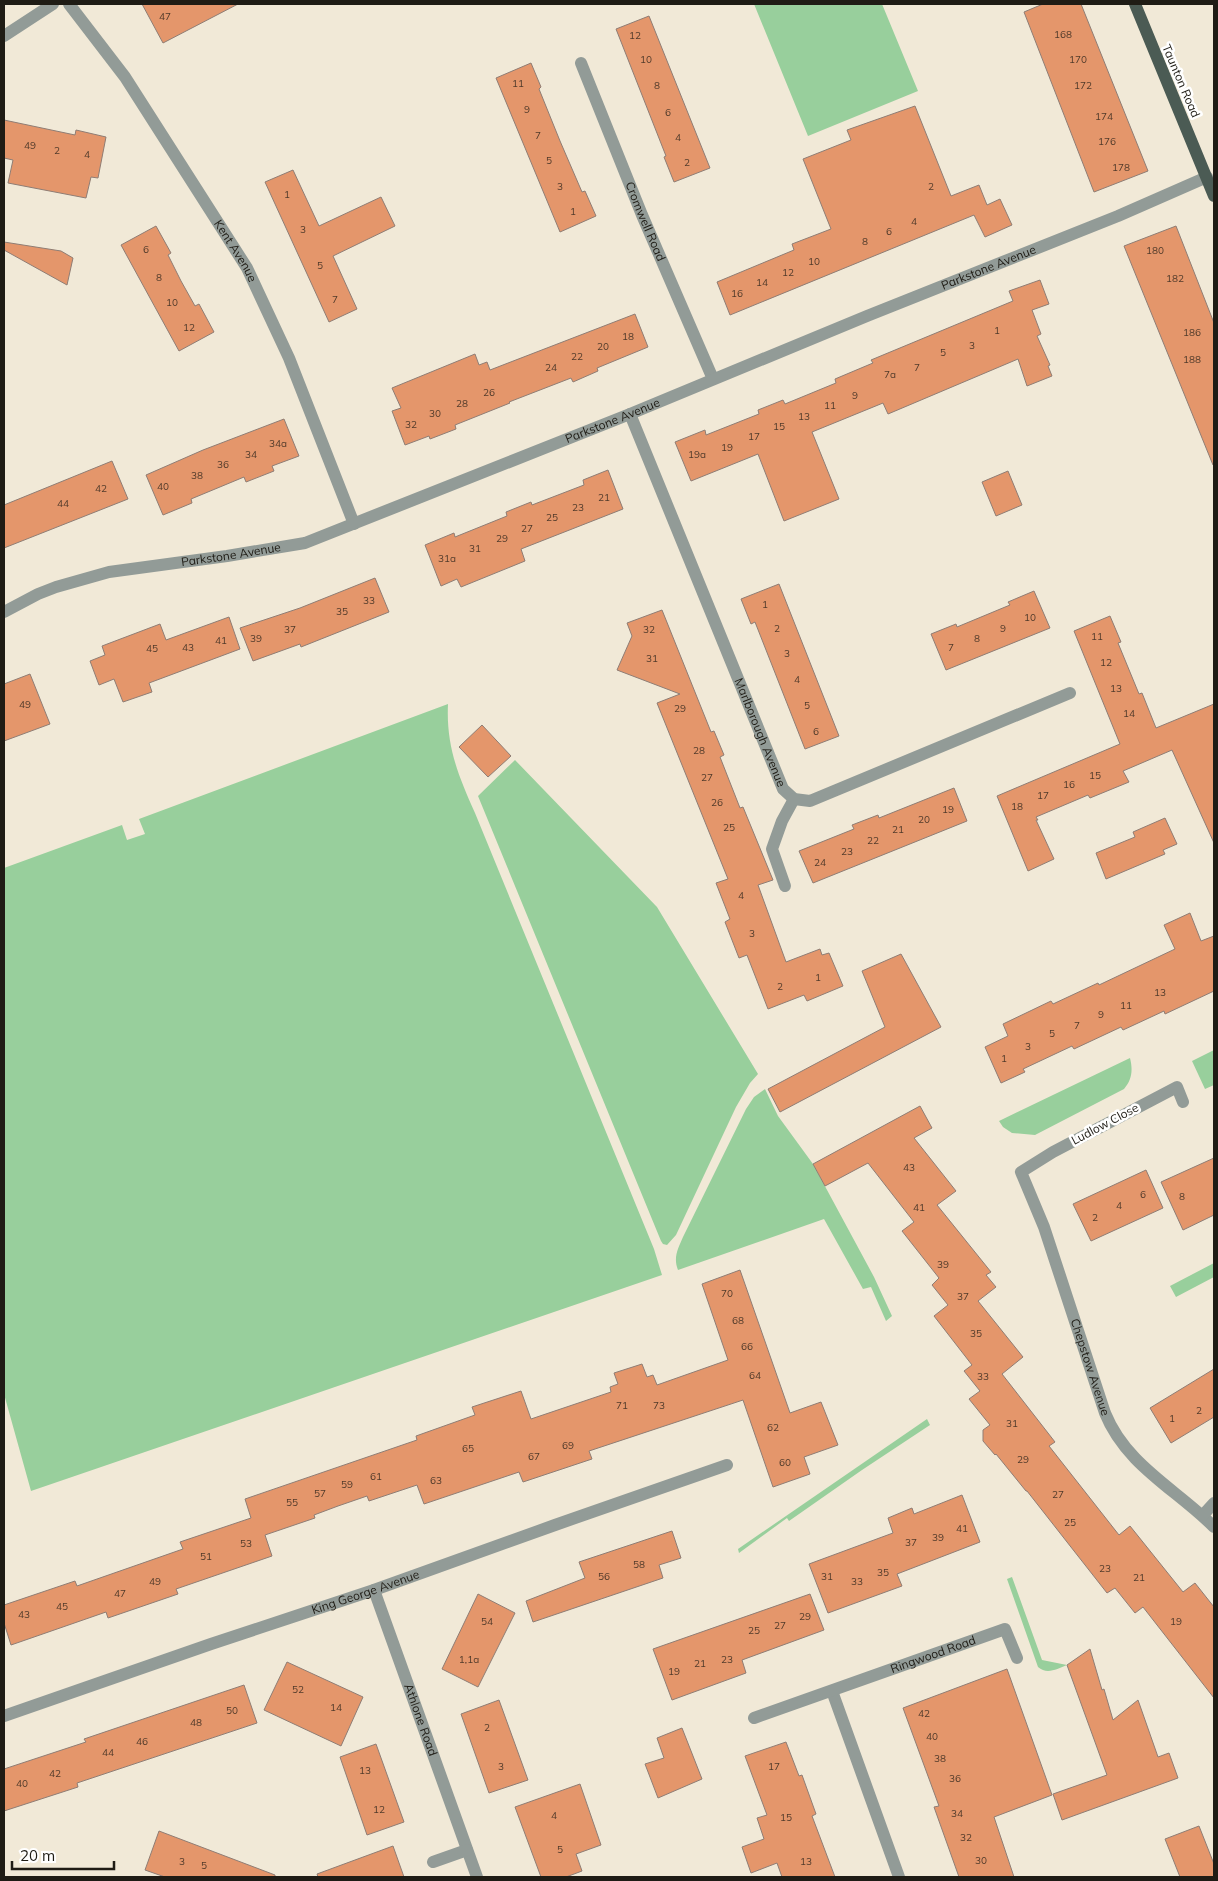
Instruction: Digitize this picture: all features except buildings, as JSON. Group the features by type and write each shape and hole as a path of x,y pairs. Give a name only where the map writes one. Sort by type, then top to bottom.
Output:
{"main road":[{"name":"Taunton Road","path":"1134,4 1214,196"}],"street":[{"path":"4,36 53,4"},
{"name":"Kent Avenue","path":"69,4 125,76 247,268 289,358 354,524"},
{"name":"Cromwell Road","path":"581,63 642,214 713,379"},
{"name":"Parkstone Avenue","path":"4,612 56,587 108,572 227,556 304,543 630,414 1118,216 1206,177"},
{"name":"Marlborough Avenue","path":"630,414 783,789 794,799 810,801 1070,693"},
{"path":"784,886 772,849 782,821 794,799"},
{"name":"Ludlow Close","path":"1021,1172 1053,1152 1177,1086 1184,1102"},
{"name":"Chepstow Avenue","path":"1021,1172 1044,1227 1104,1414 1112,1431 1141,1466 1203,1515 1214,1527"},
{"name":"King George Avenue","path":"4,1716 374,1590 555,1524 727,1465"},
{"path":"1203,1515 1214,1503"},
{"name":"Athlone Road","path":"374,1590 477,1877"},
{"name":"Ringwood Road","path":"754,1718 1005,1629 1017,1658"},
{"path":"832,1691 900,1877"},
{"path":"433,1862 467,1850"}],"green space":[{"path":"754,4 882,4 918,91 808,136"},
{"path":"448,704 451,747 458,773 654,1249 662,1275 31,1491 4,1394 4,868 122,825 127,840 145,834 139,819"},
{"path":"515,760 657,907 758,1074 750,1083 736,1107 676,1235 667,1245 661,1241 478,796"},
{"path":"1214,1050 1214,1085 1205,1089 1192,1061"},
{"path":"1130,1058 1131,1075 1124,1089 1035,1135 1012,1133 1003,1127 999,1121"},
{"path":"765,1089 778,1116 813,1164 874,1277 892,1316 886,1321 871,1287 863,1289 824,1219 678,1270 676,1257 683,1237 746,1109 754,1097"},
{"path":"1214,1263 1214,1277 1176,1297 1170,1286"},
{"path":"927,1419 930,1425 789,1521 787,1518 739,1553 738,1549"},
{"path":"1012,1577 1042,1660 1067,1665 1048,1671 1038,1667 1007,1579"}]}
